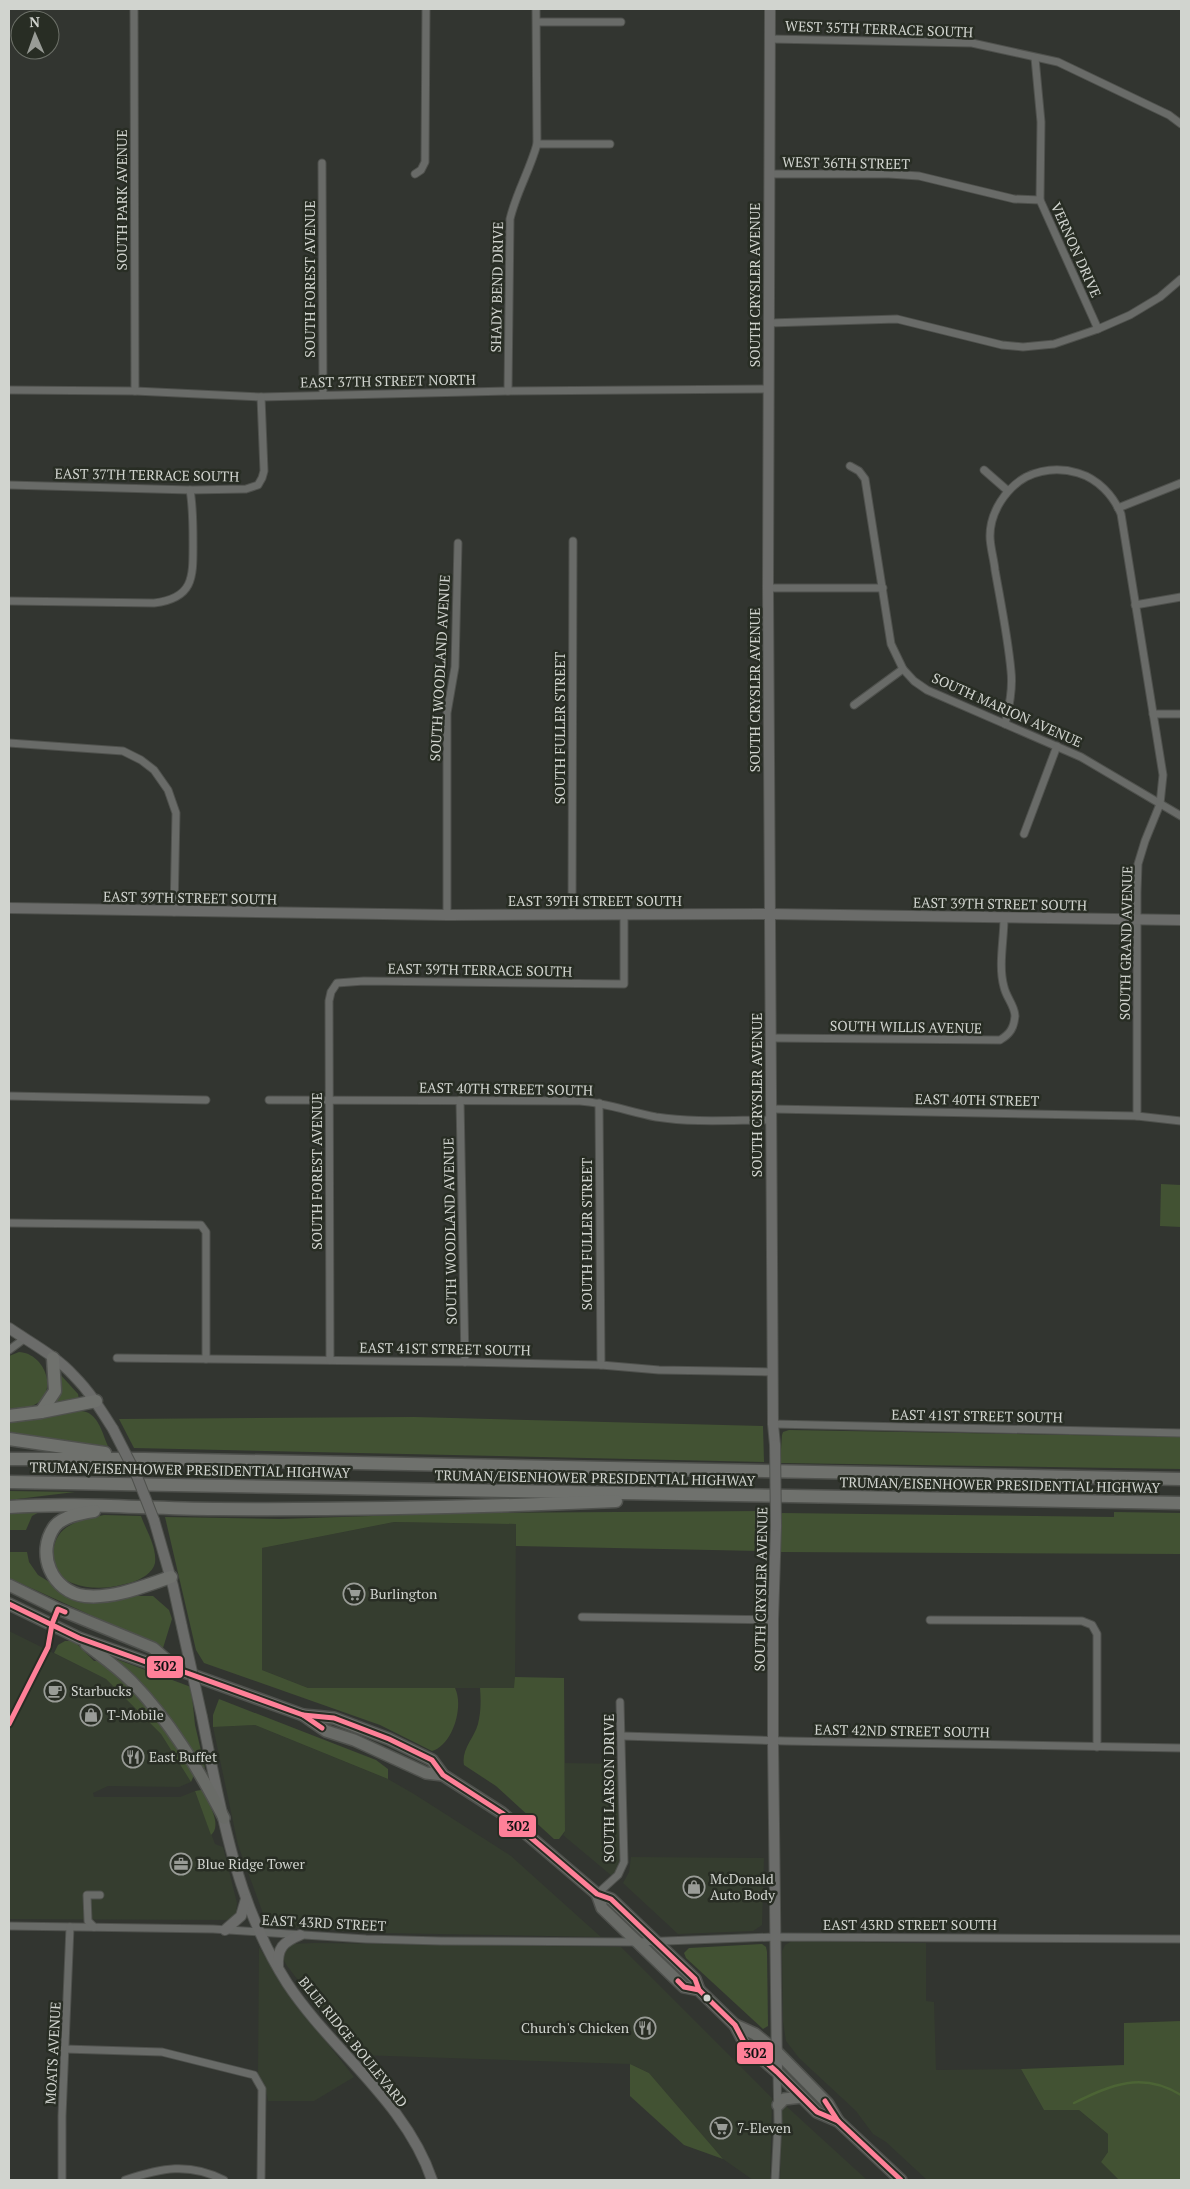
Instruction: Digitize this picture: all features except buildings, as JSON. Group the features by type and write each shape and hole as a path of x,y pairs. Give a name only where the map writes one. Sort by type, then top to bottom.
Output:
{"highway":[{"path":"41,1412 55,1390 53,1358"},
{"path":"9,1416 96,1401"},
{"path":"9,1439 144,1459"},
{"name":"TRUMAN/EISENHOWER PRESIDENTIAL HIGHWAY","path":"9,1459 144,1459 1181,1478"},
{"name":"TRUMAN/EISENHOWER PRESIDENTIAL HIGHWAY","path":"9,1482 1181,1503"},
{"path":"171,1577 117,1594 86,1596 72,1593 61,1586 54,1577 46,1553 49,1538 56,1525 81,1513 127,1508 308,1510 734,1496"},
{"path":"9,1507 43,1504 115,1505 127,1508"}],"main road":[{"name":"SOUTH CRYSLER AVENUE","path":"770,9 768,588 772,1424 775,1445 776,1526 773,1620 773,1741 777,2072"},
{"name":"EAST 39TH STREET SOUTH","path":"9,908 174,912 770,914 1181,920"},
{"name":"BLUE RIDGE BOULEVARD","path":"9,1328 53,1358 73,1375 96,1401 136,1474 154,1520 171,1577 224,1818 246,1898 259,1932 278,1968 315,2022 395,2114 414,2141 432,2180"},
{"path":"9,1585 58,1609 153,1648 176,1669"},
{"path":"9,1604 79,1638 146,1662 176,1669 302,1715 334,1718 389,1739 432,1760 444,1775 502,1813 598,1894 611,1899 696,1979 699,1990 735,2025 745,2044 777,2072 817,2112 838,2121"},
{"path":"79,1638 130,1680 152,1704 178,1738 204,1780 224,1818"},
{"path":"598,1894 602,1908 684,1987 699,1990"},
{"path":"225,1930 241,1916 246,1898"},
{"path":"278,1968 278,1956 281,1946 300,1935"},
{"path":"735,2025 755,2034 776,2052 828,2104 838,2121 901,2180"},
{"path":"778,2105 784,2100 802,2097"}],"street":[{"name":"SOUTH PARK AVENUE","path":"134,9 135,391"},
{"path":"415,174 421,170 425,162 426,9"},
{"name":"SHADY BEND DRIVE","path":"508,391 510,219 515,197 531,165 537,144 536,9"},
{"path":"536,22 621,22"},
{"name":"WEST 35TH TERRACE SOUTH","path":"770,39 972,43 1058,62 1169,116 1181,124"},
{"name":"VERNON DRIVE","path":"1035,58 1041,122 1040,200 1098,330"},
{"path":"537,144 610,144"},
{"name":"SOUTH FOREST AVENUE","path":"322,163 323,395"},
{"name":"WEST 36TH STREET","path":"769,174 889,174 919,176 1014,199 1040,200"},
{"path":"769,323 877,318 898,319 1002,345 1023,348 1054,344 1098,330 1130,315 1160,297 1181,279"},
{"name":"EAST 37TH STREET NORTH","path":"9,390 135,391 261,399 323,395 508,391 768,389"},
{"name":"EAST 37TH TERRACE SOUTH","path":"9,485 190,490 246,489 258,484 264,471 261,399"},
{"name":"SOUTH MARION AVENUE","path":"850,466 859,471 865,479 891,644 903,669 914,681 927,690 1081,756 1181,816"},
{"path":"984,470 1008,491"},
{"path":"1005,724 1011,697 1011,673 990,536 995,511 1008,491 1034,473 1069,470 1083,474 1098,483 1110,495 1118,508 1181,483"},
{"path":"9,601 139,603 168,602 178,597 192,580 193,508 190,490"},
{"name":"SOUTH GRAND AVENUE","path":"1118,508 1163,775 1160,804 1144,841 1138,864 1137,1116"},
{"name":"SOUTH FULLER STREET","path":"572,914 573,541"},
{"name":"SOUTH WOODLAND AVENUE","path":"447,914 447,713 455,667 458,543"},
{"path":"768,588 883,588"},
{"path":"1135,605 1181,597"},
{"path":"854,705 903,669"},
{"path":"1153,714 1181,714"},
{"path":"9,744 122,752 141,760 154,770 168,790 176,813 174,912"},
{"path":"1024,834 1057,746"},
{"name":"EAST 39TH TERRACE SOUTH","path":"337,983 364,981 624,984 624,914"},
{"name":"SOUTH WILLIS AVENUE","path":"771,1038 1000,1040 1008,1035 1013,1028 1015,1014 1003,982 1004,918"},
{"name":"SOUTH FOREST AVENUE","path":"330,1360 329,1001 331,992 337,983"},
{"path":"9,1096 206,1100"},
{"name":"EAST 40TH STREET SOUTH","path":"269,1100 460,1100 599,1103 654,1116 681,1120 771,1120"},
{"name":"SOUTH WOODLAND AVENUE","path":"460,1100 465,1362"},
{"name":"SOUTH FULLER STREET","path":"599,1103 601,1364"},
{"name":"EAST 40TH STREET","path":"771,1109 1137,1116 1181,1120"},
{"path":"9,1223 201,1225 206,1232 206,1359"},
{"path":"9,1350 24,1339"},
{"name":"EAST 41ST STREET SOUTH","path":"117,1358 601,1364 659,1370 772,1372"},
{"name":"EAST 41ST STREET SOUTH","path":"772,1424 1181,1433"},
{"path":"52,1624 58,1609"},
{"path":"582,1617 773,1620"},
{"path":"930,1620 1082,1620 1092,1625 1097,1634 1097,1747"},
{"name":"SOUTH LARSON DRIVE","path":"598,1894 618,1875 624,1862 620,1702"},
{"name":"EAST 42ND STREET SOUTH","path":"622,1736 773,1741 1181,1748"},
{"path":"94,1928 88,1921 88,1895 100,1895"},
{"name":"EAST 43RD STREET","path":"9,1926 225,1930 440,1941 639,1942"},
{"name":"MOATS AVENUE","path":"62,2180 64,2049 70,1927"},
{"name":"EAST 43RD STREET SOUTH","path":"639,1942 774,1937 1181,1939"},
{"path":"64,2049 162,2052 254,2076 262,2089 261,2180"},
{"name":"SOUTH CRYSLER AVENUE","path":"775,2180 778,2105 777,2072"},
{"path":"125,2180 152,2171 182,2168 200,2170 224,2180"}],"shaded area":[{"path":"394,1522 516,1524 515,1688 308,1688 262,1670 262,1548"},
{"path":"9,1631 106,1679 161,1734 191,1782 179,1787 108,1786 93,1793 94,1797 180,1797 195,1791 215,1844 223,1847 237,1903 236,1914 231,1920 9,1919"},
{"path":"255,1725 388,1779 414,1794 511,1856 601,1937 380,1933 274,1926 265,1919 238,1845 213,1727"},
{"path":"565,1763 619,1764 621,1853 618,1869 612,1876 563,1835 565,1831"},
{"path":"631,1857 764,1858 762,1925 753,1931 678,1934 623,1883 629,1872"},
{"path":"792,1941 926,1943 926,2001 934,2002 936,2070 1021,2069 1044,2110 1079,2110 1108,2134 1108,2152 1101,2162 1119,2180 927,2180 886,2142 873,2134 856,2111 799,2058 786,2041 783,2022 782,1951 785,1945"},
{"path":"288,1944 621,1947 772,2098 770,2180 753,2180 723,2159 649,2073 630,2064 357,2055 283,1959 284,1948"},
{"path":"259,1947 286,1991 354,2077 314,2101 268,2101 265,2085 258,2074"},
{"path":"785,2105 867,2180 780,2180 782,2110"}],"green space":[{"path":"1161,1184 1181,1185 1181,1227 1160,1226"},
{"path":"19,1352 28,1354 42,1366 46,1375 46,1393 41,1400 32,1406 9,1410 9,1356"},
{"path":"59,1373 78,1394 79,1399 51,1405"},
{"path":"80,1411 86,1412 95,1419 108,1446 9,1435 9,1422"},
{"path":"414,1417 763,1426 764,1462 134,1448 119,1419"},
{"path":"789,1430 1181,1437 1181,1469 780,1463 782,1435 783,1432"},
{"path":"9,1491 75,1492 9,1500"},
{"path":"45,1509 32,1516 26,1530 9,1530 9,1512"},
{"path":"762,1511 760,1551 516,1546 516,1524 394,1522 262,1548 262,1670 308,1688 455,1688 458,1705 455,1724 446,1741 432,1751 380,1725 204,1663 196,1650 165,1517 280,1519 463,1513"},
{"path":"1114,1512 1181,1513 1181,1554 780,1552 781,1513 1114,1517"},
{"path":"104,1515 141,1516 151,1539 155,1557 154,1567 140,1579 118,1586 87,1587 64,1579 55,1565 53,1557 56,1540 67,1527"},
{"path":"9,1552 27,1552 29,1562 38,1575 56,1586 80,1596 153,1596 169,1610 172,1619 163,1648 9,1578"},
{"path":"65,1641 74,1641 94,1661 102,1661 136,1691 166,1727 194,1775 191,1782 161,1734 106,1679 54,1653 58,1645"},
{"path":"108,1656 191,1687 195,1725 205,1768 201,1769"},
{"path":"515,1677 564,1678 565,1831 559,1839 554,1839 496,1786 464,1765 464,1754 479,1720 481,1706 480,1688 514,1688"},
{"path":"219,1699 376,1760 388,1769 388,1779 255,1725 213,1727 213,1715"},
{"path":"201,1790 215,1820 216,1826 211,1835 195,1791"},
{"path":"762,1944 766,1947 767,1952 768,2026 763,2029 686,1958 684,1953 689,1948"},
{"path":"1181,2021 1181,2180 1119,2180 1101,2162 1108,2152 1108,2134 1079,2110 1044,2110 1021,2069 1124,2065 1124,2023"},
{"path":"630,2064 649,2073 723,2159 684,2145 630,2096"}],"waterway":[{"path":"1074,2103 1114,2086 1140,2082 1167,2088 1181,2095"}],"transit line":[{"name":"302","path":"9,1604 79,1638 146,1662 176,1669 303,1715 322,1728"},
{"name":"302","path":"9,1724 48,1647 52,1624 58,1609 65,1612"},
{"name":"302","path":"303,1715 334,1718 389,1739 432,1760 443,1775 502,1813 597,1894 611,1899 695,1979 699,1990"},
{"name":"302","path":"678,1981 684,1987 699,1990 735,2025 745,2044 777,2072 817,2112 838,2121"},
{"name":"302","path":"825,2101 838,2121 901,2180"}],"place":[{"name":"Burlington","path":"354,1594"},
{"name":"Starbucks","path":"55,1691"},
{"name":"T-Mobile","path":"91,1715"},
{"name":"East Buffet","path":"133,1757"},
{"name":"Blue Ridge Tower","path":"181,1864"},
{"name":"McDonald Auto Body","path":"694,1887"},
{"name":"Church's Chicken","path":"645,2028"},
{"name":"7-Eleven","path":"721,2128"}]}
